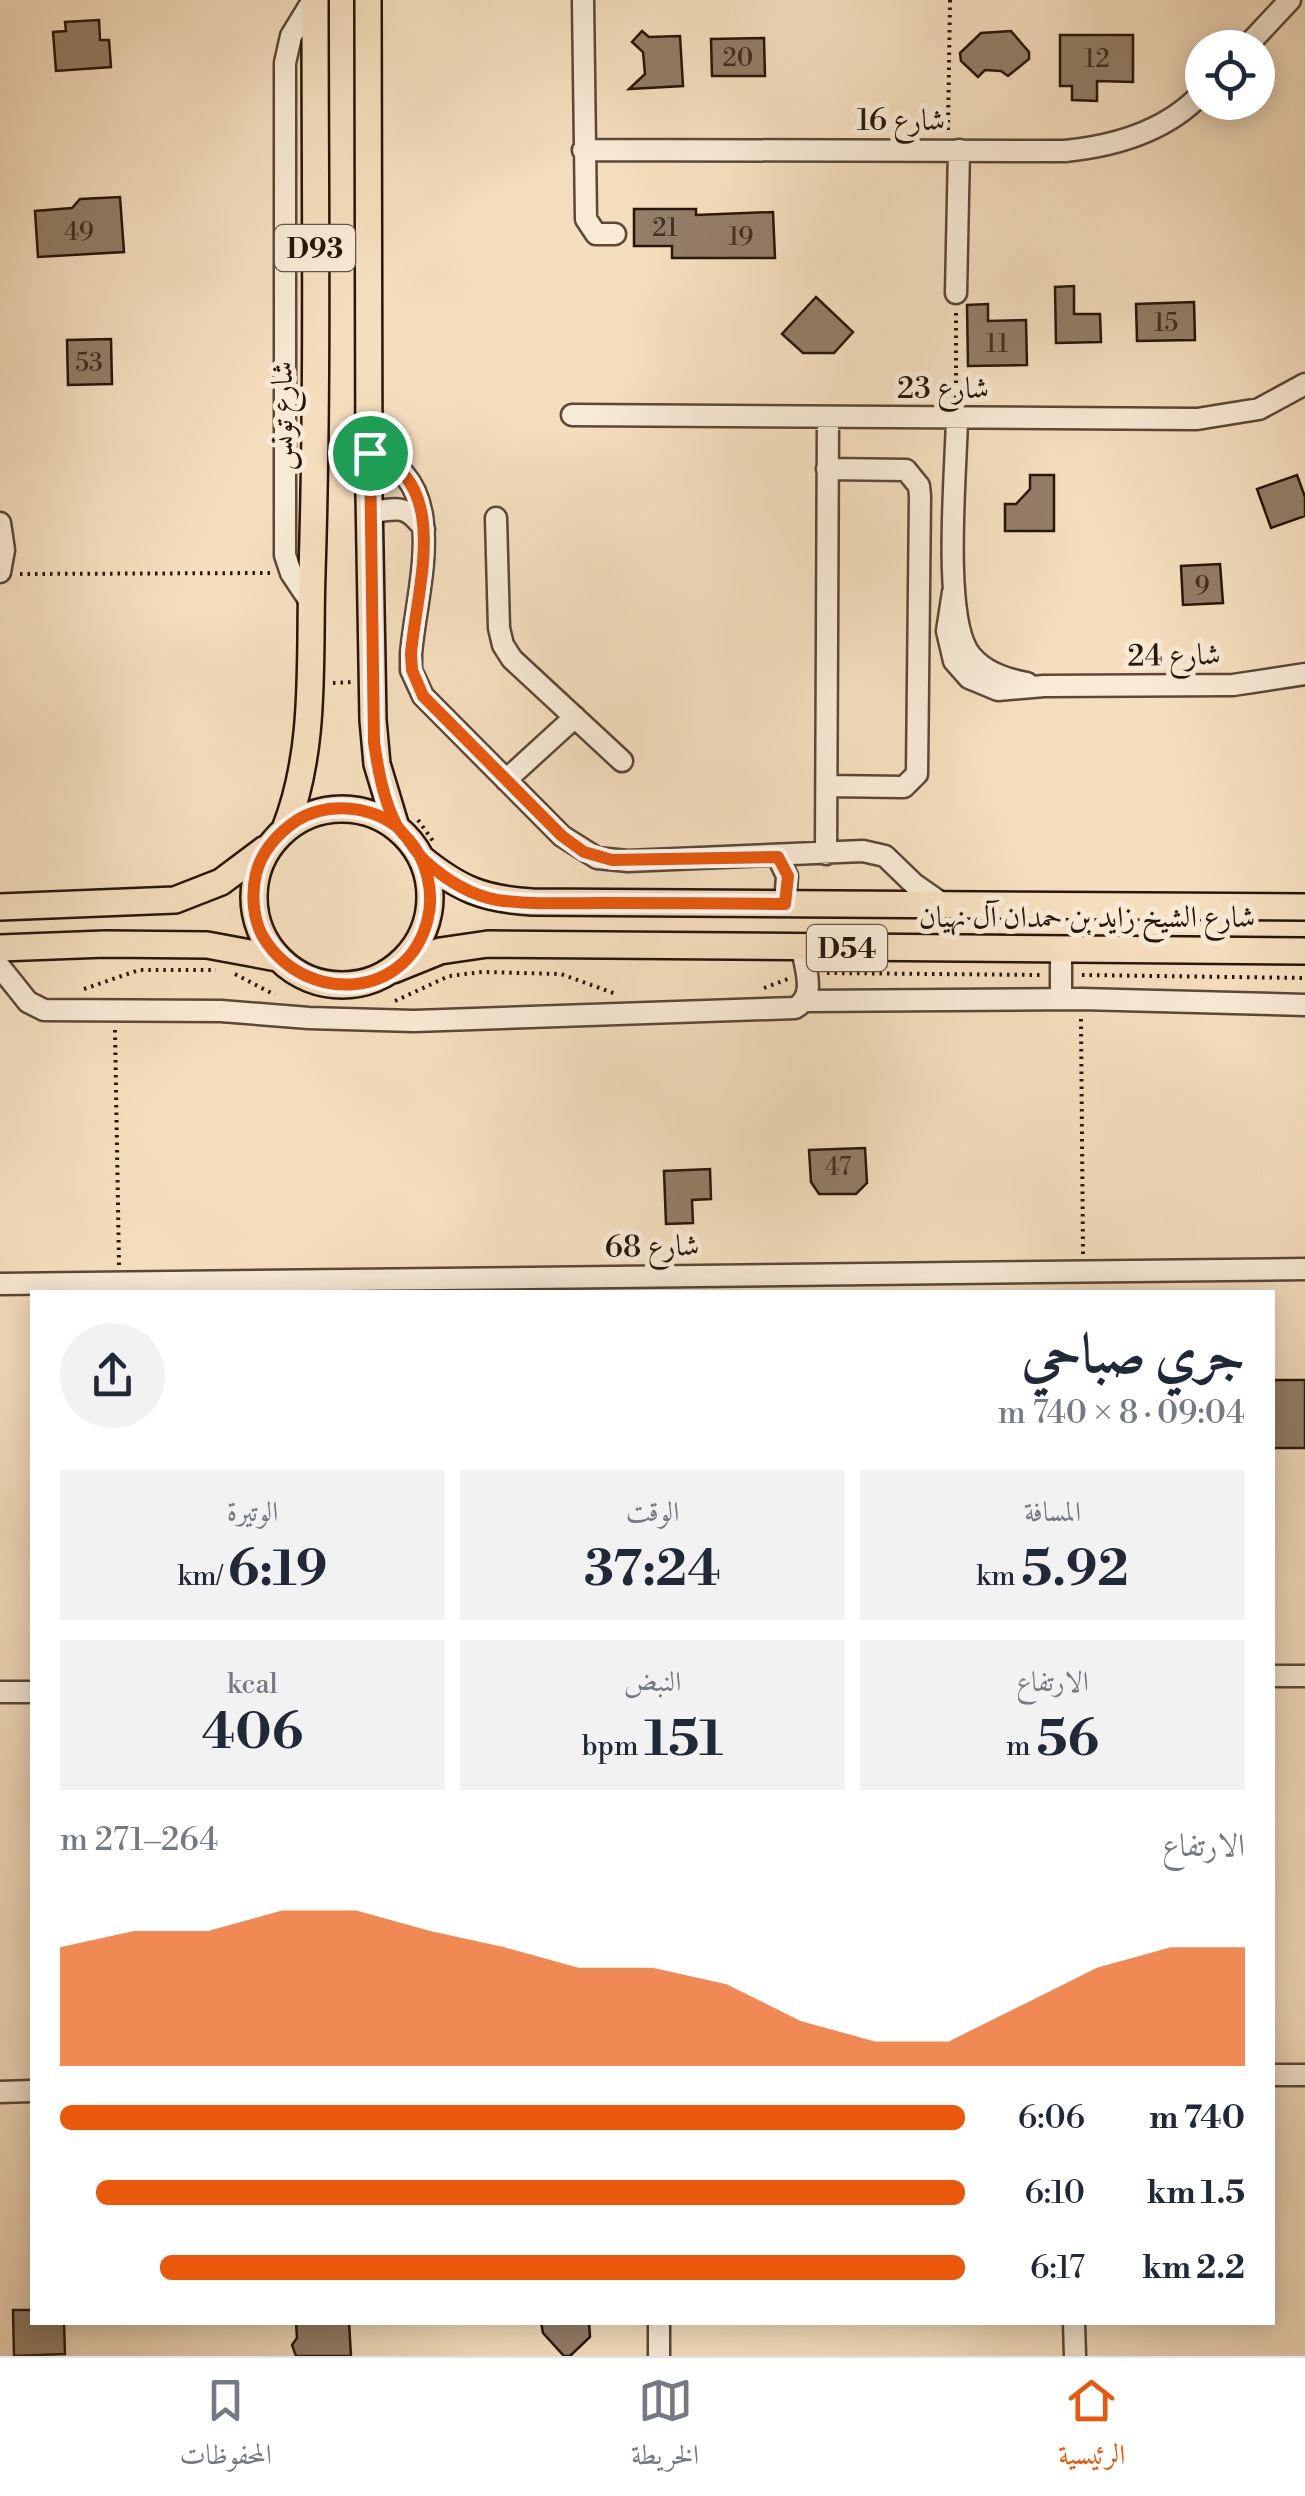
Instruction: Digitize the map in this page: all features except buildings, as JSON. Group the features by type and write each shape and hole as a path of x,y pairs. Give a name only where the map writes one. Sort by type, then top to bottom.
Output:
{"main road":[{"name":"شارع تونس","path":"277,958 260,932 253,903 256,873 277,837 304,765 311,603 314,0"},
{"name":"D93","path":"368,0 372,682 378,764 403,818"},
{"path":"0,907 174,900 221,882 305,816 340,809 403,818 429,851 430,888 428,919 415,947 394,970"},
{"name":"شارع الشيخ زايد بن حمدان آل نهيان","path":"429,851 468,891 500,900 1305,908"},
{"name":"شارع الشيخ زايد بن حمدان آل نهيان","path":"277,958 297,974 346,986 371,981 440,951 488,944 1305,952"},
{"path":"0,948 206,945 277,958"}],"street":[{"path":"311,603 291,573 285,545 286,63 292,36 314,0"},
{"path":"583,0 586,219 596,234 615,234"},
{"path":"1262,30 1290,0"},
{"name":"شارع 16","path":"583,150 1065,150 1106,145 1162,124 1185,109"},
{"path":"953,150 956,293"},
{"name":"شارع 23","path":"572,415 1218,418 1260,408 1305,384"},
{"path":"826,854 828,417"},
{"name":"شارع 24","path":"956,418 953,592 962,636 972,656 1002,676 1044,686 1233,685 1305,674"},
{"path":"370,453 394,465 422,504 425,531 412,670 423,696 562,836 597,858 628,861 862,851 885,856 914,884 944,904"},
{"path":"828,469 906,470 920,486 918,774 904,788 828,786"},
{"path":"370,513 406,510 414,514 425,531"},
{"path":"496,518 504,645 512,659 622,761"},
{"path":"0,523 10,573"},
{"path":"506,780 575,717"},
{"path":"778,857 788,876 785,904"},
{"path":"0,967 36,1007 221,1010 414,1021 789,1009 802,1006 808,994 802,948"},
{"path":"1061,950 1071,999"},
{"path":"806,1001 1071,999 1305,1005"},
{"name":"شارع 68","path":"0,1284 646,1284 1069,1278 1305,1269"},
{"path":"1275,1676 1305,1676"},
{"path":"0,1692 30,1692"},
{"path":"1275,2075 1305,2075"},
{"path":"0,2092 30,2091"},
{"path":"659,2325 660,2356"},
{"path":"1074,2325 1075,2356"}],"path":[{"path":"950,0 953,150"},
{"path":"956,293 956,418"},
{"path":"10,573 291,573"},
{"path":"309,683 372,682"},
{"path":"403,818 429,851"},
{"path":"78,991 139,970 219,970 253,981 309,1018"},
{"path":"1069,1278 1071,999"},
{"path":"114,1010 119,1283"}],"route":[{"path":"370,453 374,742 382,785 396,827 421,858 430,888 428,919 415,947 394,970 371,981 346,986 320,984 297,974 277,958 260,932 253,903 256,873 269,846 285,829 305,816 328,809 376,814 396,827 411,841 421,858 438,872 484,897 532,902 785,904 788,876 778,857 628,861 597,858 584,852 562,836 423,696 412,670 411,654 425,531 422,504 394,465 370,453"}]}
